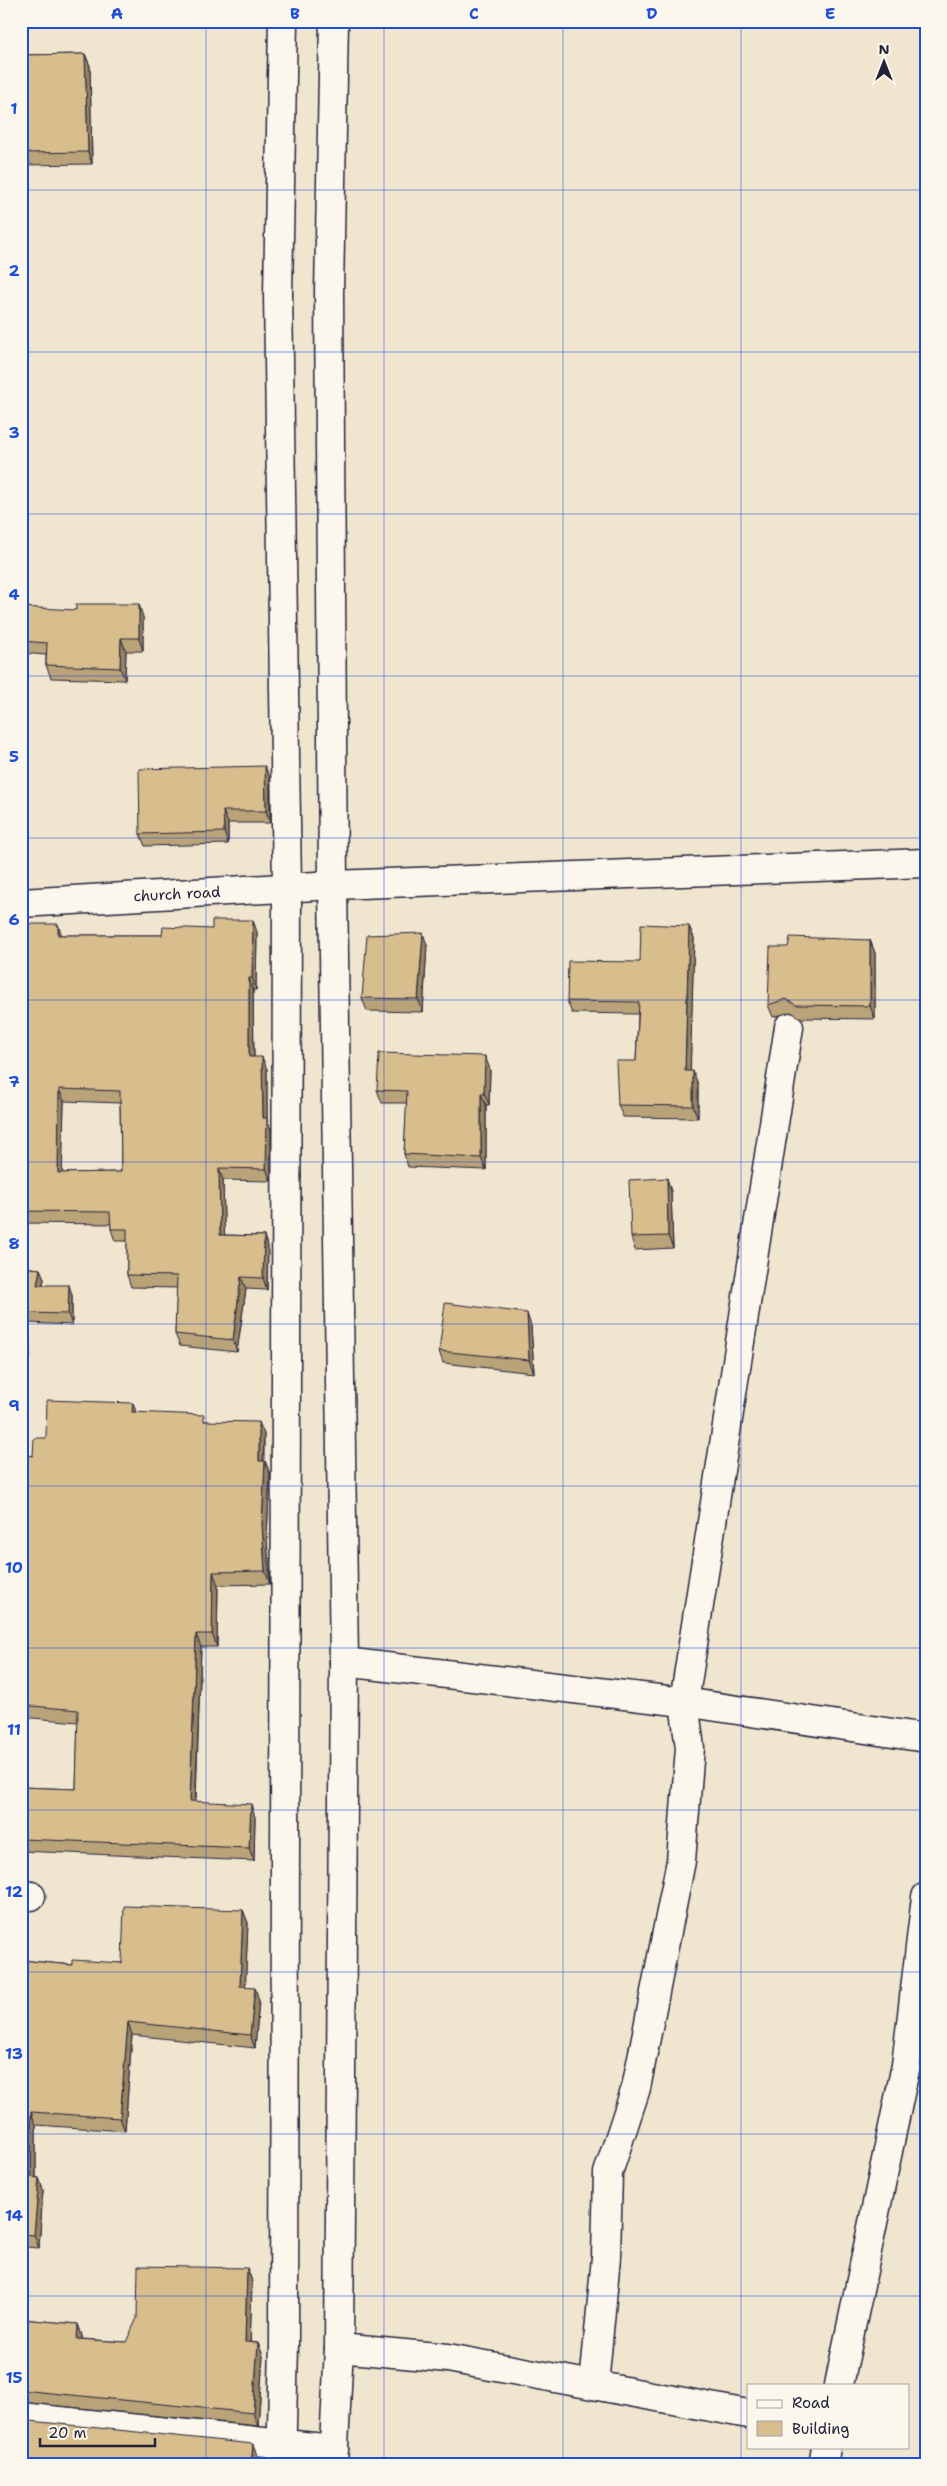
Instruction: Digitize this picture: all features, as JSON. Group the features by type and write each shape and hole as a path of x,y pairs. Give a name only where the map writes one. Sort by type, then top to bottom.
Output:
{"street":[{"path":"281,2454 284,2345 287,887 278,294 284,21"},
{"path":"21,2417 281,2454 334,2457 339,2348 344,1662 333,885 329,293 334,21"},
{"name":"church road","path":"21,903 287,887 926,863"},
{"path":"594,2385 606,2257 608,2172 636,2088 681,1861 690,1748 684,1702 789,1027"},
{"path":"344,1662 684,1702 926,1738"},
{"path":"839,2384 906,2065 926,1897"},
{"path":"339,2348 448,2358 747,2414"},
{"path":"823,2465 826,2448"}],"building":[{"path":"85,54 88,152 21,153 21,55"},
{"path":"76,604 139,604 139,638 121,638 120,668 46,665 47,643 21,641 21,607 76,610"},
{"path":"265,766 266,811 223,811 224,832 140,834 139,769"},
{"path":"212,920 253,920 252,978 249,978 249,1057 262,1057 263,1118 267,1118 266,1169 219,1168 220,1235 264,1236 263,1278 241,1277 233,1340 175,1334 177,1276 127,1275 127,1229 111,1229 110,1212 21,1211 21,949 26,949 27,924 58,924 58,935 162,935 163,927 212,929","holes":["59,1089 120,1091 121,1172 58,1173"]},
{"path":"641,924 689,926 685,1071 693,1071 693,1106 618,1105 616,1061 636,1061 639,1002 567,1001 568,961 640,962"},
{"path":"423,933 418,999 362,998 367,935"},
{"path":"790,937 870,940 870,1006 796,1005 786,999 768,1005 770,947 788,947"},
{"path":"379,1053 485,1056 484,1093 481,1093 481,1158 404,1154 407,1091 377,1090"},
{"path":"667,1178 668,1236 631,1237 629,1180"},
{"path":"21,1267 40,1269 37,1285 69,1285 68,1314 26,1313 26,1349 21,1349"},
{"path":"445,1303 527,1313 529,1360 439,1351"},
{"path":"47,1400 133,1403 132,1412 204,1415 204,1421 259,1422 259,1461 265,1461 262,1524 265,1571 213,1572 212,1634 196,1634 190,1801 251,1804 249,1848 21,1839 21,1787 76,1789 78,1710 21,1705 21,1454 33,1456 34,1438 46,1438"},
{"path":"124,1906 243,1910 240,1986 255,1987 250,2035 128,2022 120,2118 31,2112 31,2177 39,2178 34,2235 21,2234 21,1960 72,1965 72,1960 122,1963"},
{"path":"138,2266 247,2268 245,2342 258,2343 253,2413 21,2390 21,2319 78,2324 77,2339 126,2342 137,2318"},
{"path":"21,2420 253,2444 251,2465 21,2465"}]}
